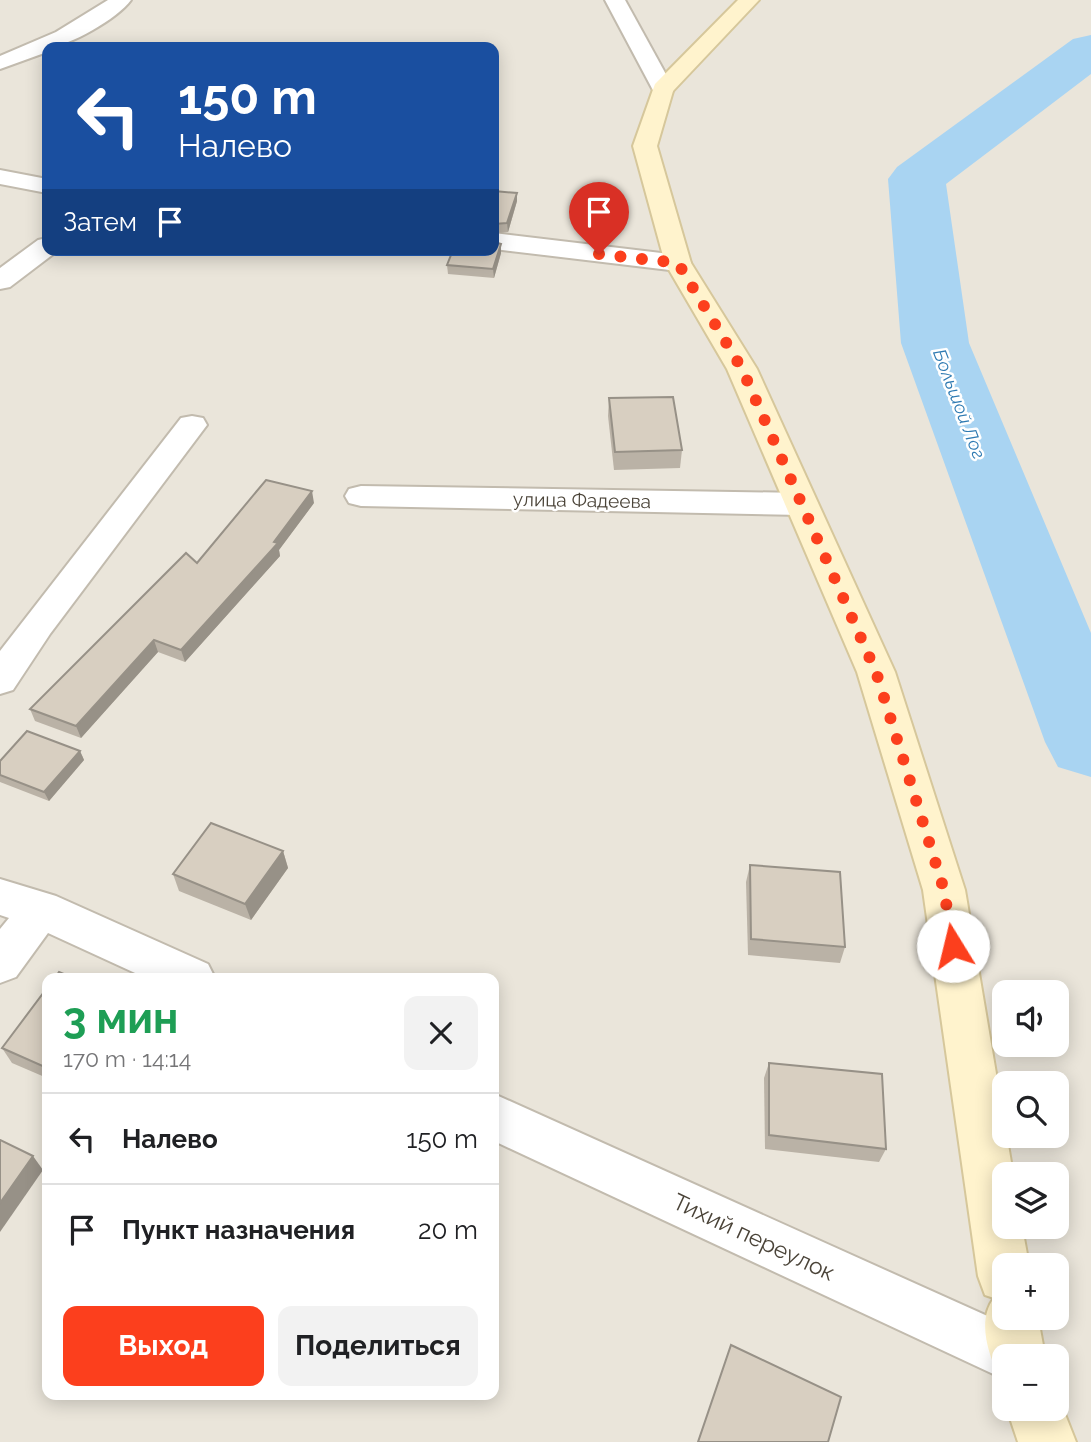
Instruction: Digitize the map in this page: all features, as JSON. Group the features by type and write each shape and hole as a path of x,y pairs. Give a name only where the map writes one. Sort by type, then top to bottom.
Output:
{"street":[{"path":"53,42 96,19 121,0"},
{"path":"615,0 663,89"},
{"path":"749,0 663,89 645,146 678,263 742,369 876,672 944,890 1000,1253"},
{"path":"0,63 42,48"},
{"path":"0,177 42,185"},
{"path":"499,242 678,263"},
{"path":"0,281 42,250"},
{"path":"0,680 37,625 192,425"},
{"name":"улица Фадеева","path":"361,496 802,504"},
{"path":"0,897 41,909 181,973"},
{"path":"0,963 41,909"},
{"name":"Тихий переулок","path":"499,1119 992,1345"},
{"path":"1039,1421 1047,1442"}],"shaded area":[{"path":"0,0 1091,0 1091,1442 0,1442"}],"building":[{"path":"499,191 517,193 507,223 499,224"},
{"path":"451,256 497,256 493,269 447,265"},
{"path":"673,397 682,450 615,452 609,398"},
{"path":"266,480 312,491 274,542 278,543 181,650 154,640 76,726 30,709 186,553 197,563"},
{"path":"27,731 80,751 44,792 0,775 0,761"},
{"path":"211,823 283,851 245,904 173,874"},
{"path":"750,865 840,872 845,947 751,939"},
{"path":"42,995 42,1066 2,1048"},
{"path":"769,1063 882,1074 886,1149 769,1135"},
{"path":"0,1140 33,1156 0,1203"},
{"path":"731,1345 841,1397 828,1442 698,1442"}],"waterway":[{"name":"Большой Лог","path":"1091,50 917,179 935,343 1091,742"}],"route":[{"path":"599,254 678,263 742,369 876,672 944,890 953,946"}]}
